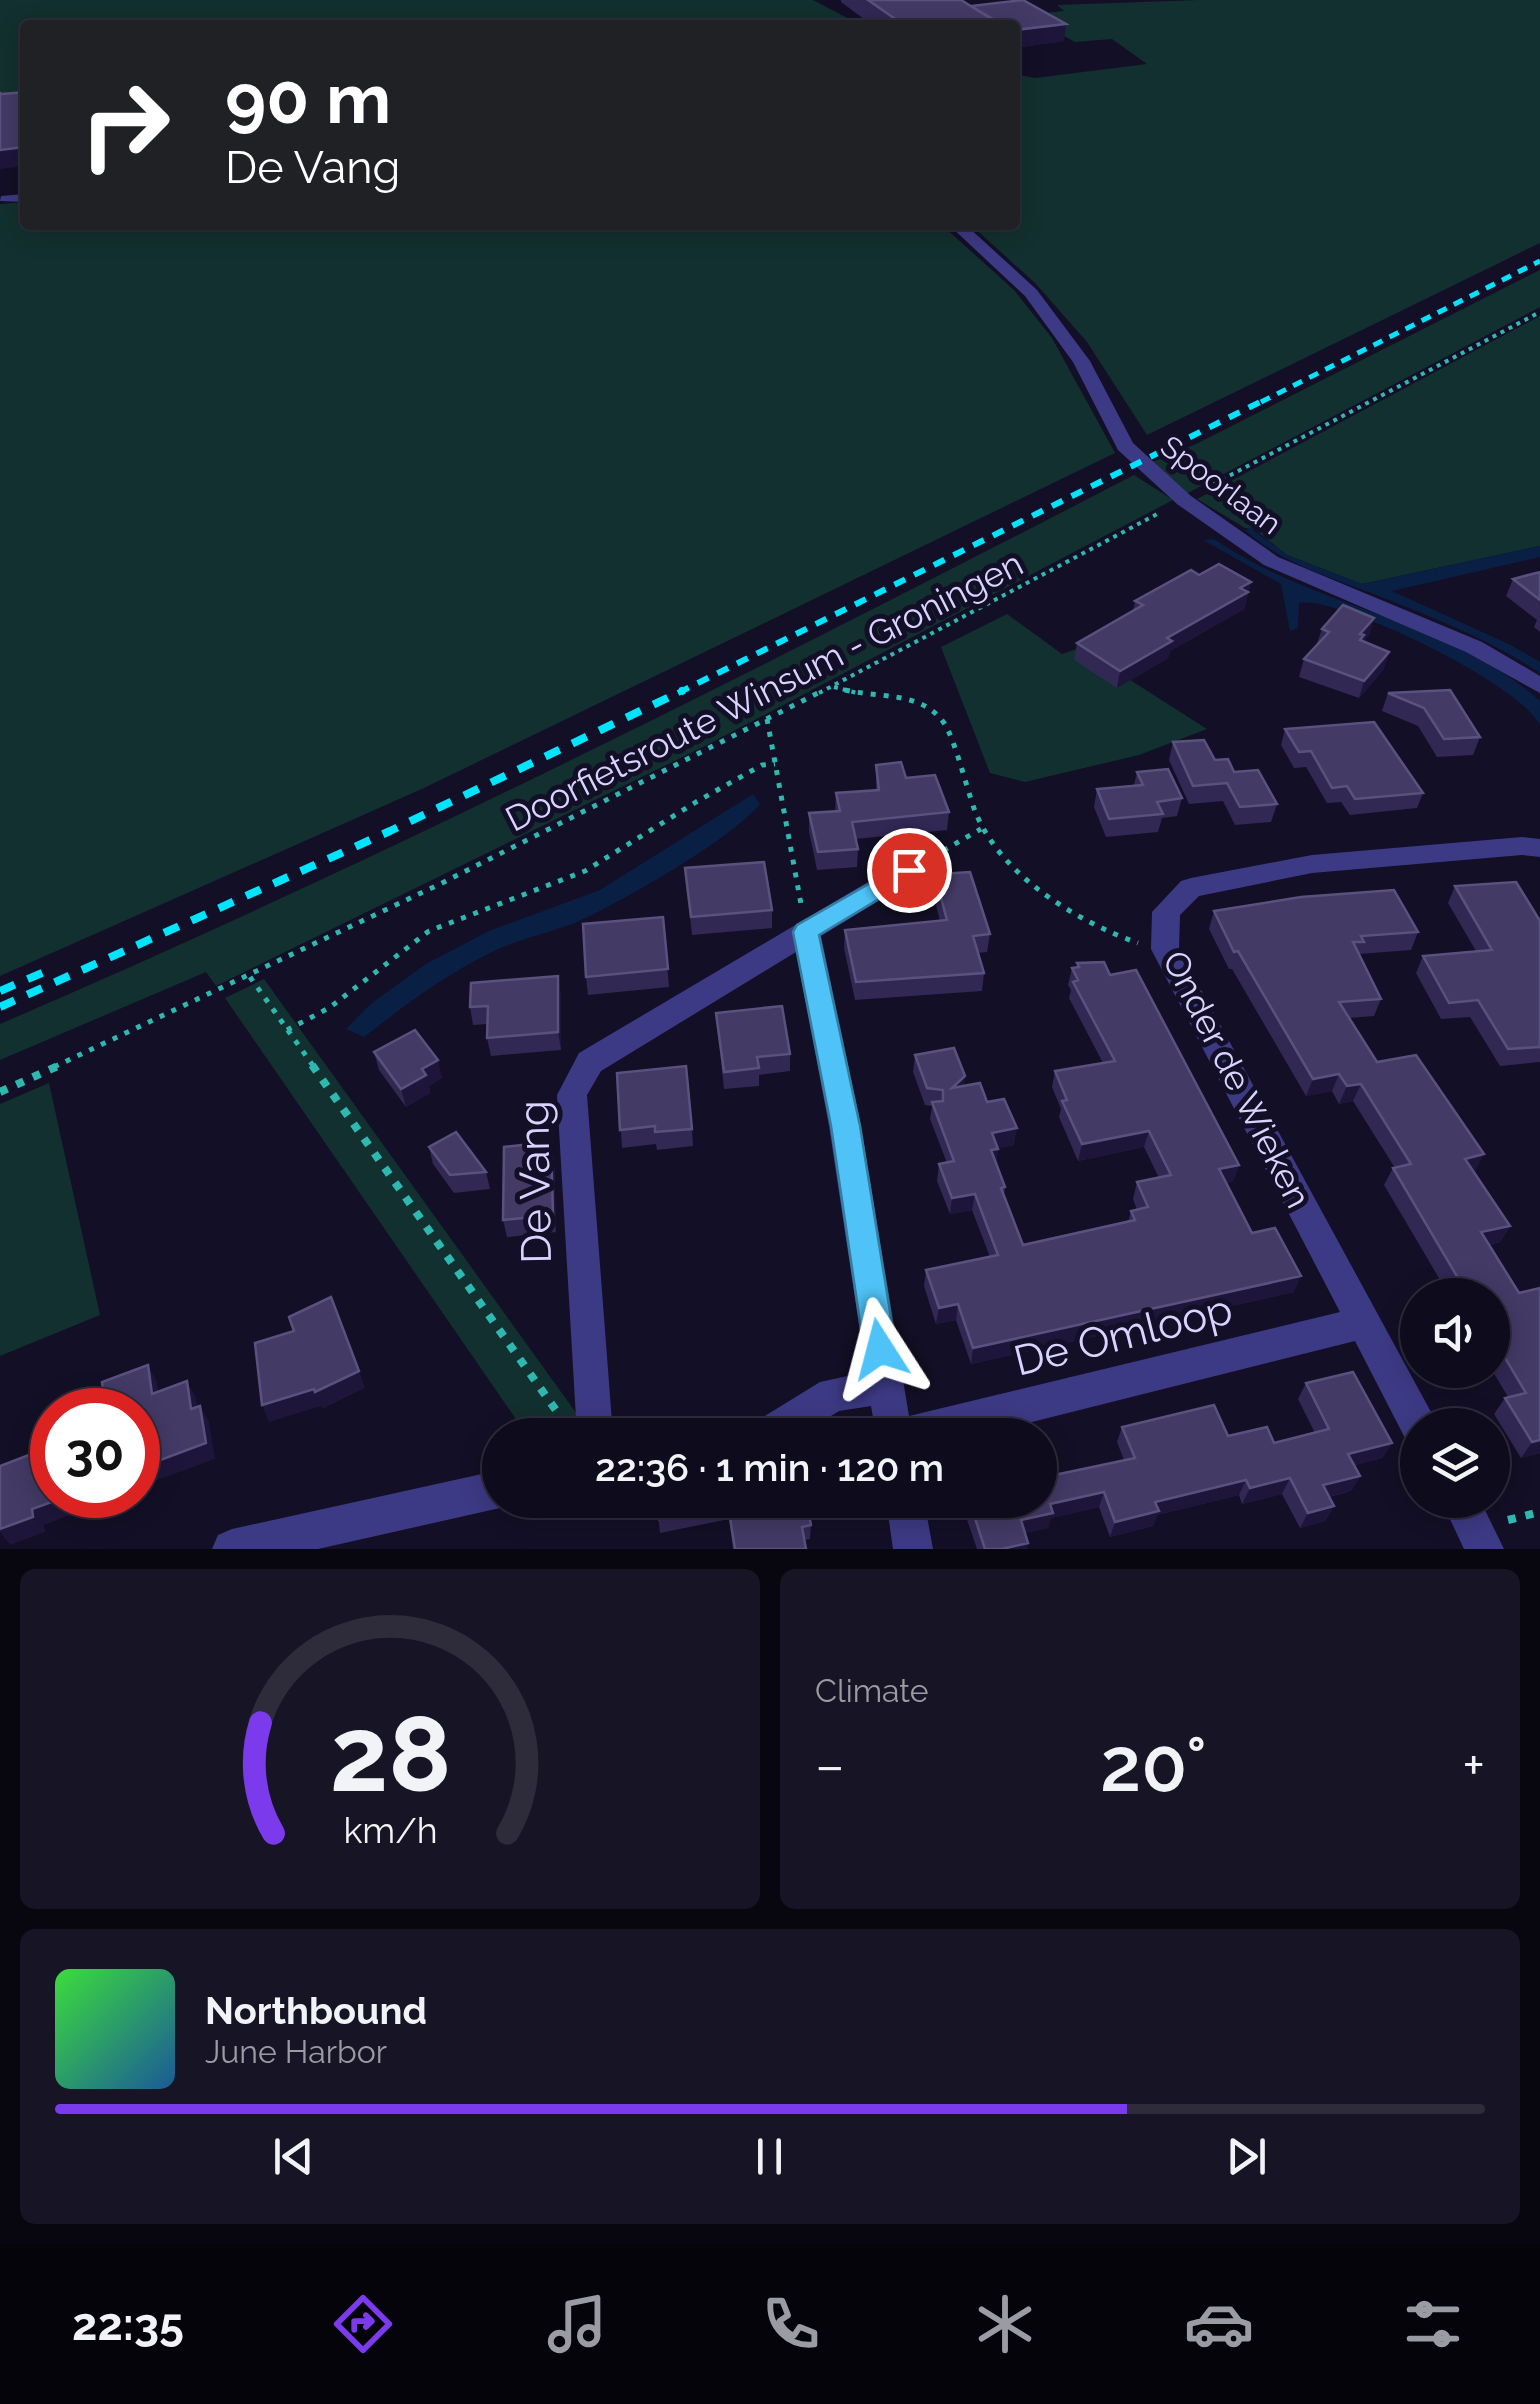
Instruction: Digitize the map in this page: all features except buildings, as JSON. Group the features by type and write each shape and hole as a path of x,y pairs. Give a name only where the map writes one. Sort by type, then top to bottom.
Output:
{"street":[{"path":"6,200 20,199"},
{"name":"Spoorlaan","path":"962,230 1031,293 1081,361 1116,436 1184,500 1271,560 1474,647 1540,686"},
{"name":"Onder de Wieken","path":"1408,1408 1165,948 1166,912 1191,888 1312,864 1540,848"},
{"name":"De Vang","path":"594,1418 572,1094 590,1062 909,870"},
{"path":"806,932 845,1126 891,1418"},
{"name":"De Omloop","path":"976,1418 1361,1323"},
{"path":"795,1418 832,1394 886,1386"},
{"path":"232,1549 284,1542 482,1493"},
{"path":"907,1518 913,1549"},
{"path":"1469,1518 1484,1549"}],"path":[{"name":"Doorfietsroute Winsum - Groningen","path":"0,1092 250,977 767,720 1540,312"},
{"path":"833,686 906,696 945,724 981,828 1048,896 1084,922 1133,942 1165,948"},
{"path":"767,720 806,932"},
{"path":"288,1030 329,1008 429,931 585,871 762,765 775,764"},
{"path":"909,870 981,828"},
{"path":"250,977 561,1418"}],"green space":[{"path":"0,0 813,0 851,20 20,20 20,97 0,99"},
{"path":"1198,0 1540,0 1540,243 1147,435 1087,342 1036,284 977,230 1020,230 1020,75 1035,78 1147,64 1112,39 1075,42 1026,15 1064,11 1057,5"},
{"path":"20,202 20,230 948,230 1014,290 1052,338 1115,453 424,788 0,976 0,204"},
{"path":"1540,270 1540,307 1186,494 1150,463 1198,443"},
{"path":"1540,316 1540,546 1362,584 1287,555 1254,529 1245,528 1197,499"},
{"path":"1134,475 1173,500 709,744 216,986 206,972 0,1060 0,1024 288,895 572,760"},
{"path":"1007,614 1062,654 1080,648 1207,729 1139,755 1025,782 990,773 941,647"},
{"path":"264,979 580,1418 515,1418 225,998"},
{"path":"49,1083 100,1315 0,1356 0,1104"}],"water":[{"path":"1249,527 1287,555 1362,584 1540,546 1540,557 1392,591 1511,645 1540,662 1540,673 1458,628 1290,560 1246,531"},
{"path":"1214,539 1294,582 1423,632 1504,673 1540,701 1540,726 1527,709 1467,667 1429,646 1351,613 1299,603 1298,628 1290,631 1281,584 1203,540"},
{"path":"753,794 760,804 746,818 648,885 579,921 513,943 475,961 364,1037 346,1029 373,1002 426,964 489,931 600,890"}],"railway":[{"path":"1261,402 1540,261"},
{"path":"684,690 1266,399"},
{"path":"0,1007 390,831 684,690"},
{"path":"678,693 684,690"},
{"path":"0,991 49,970"}],"route":[{"path":"880,1349 845,1126 806,932 909,870"}]}
